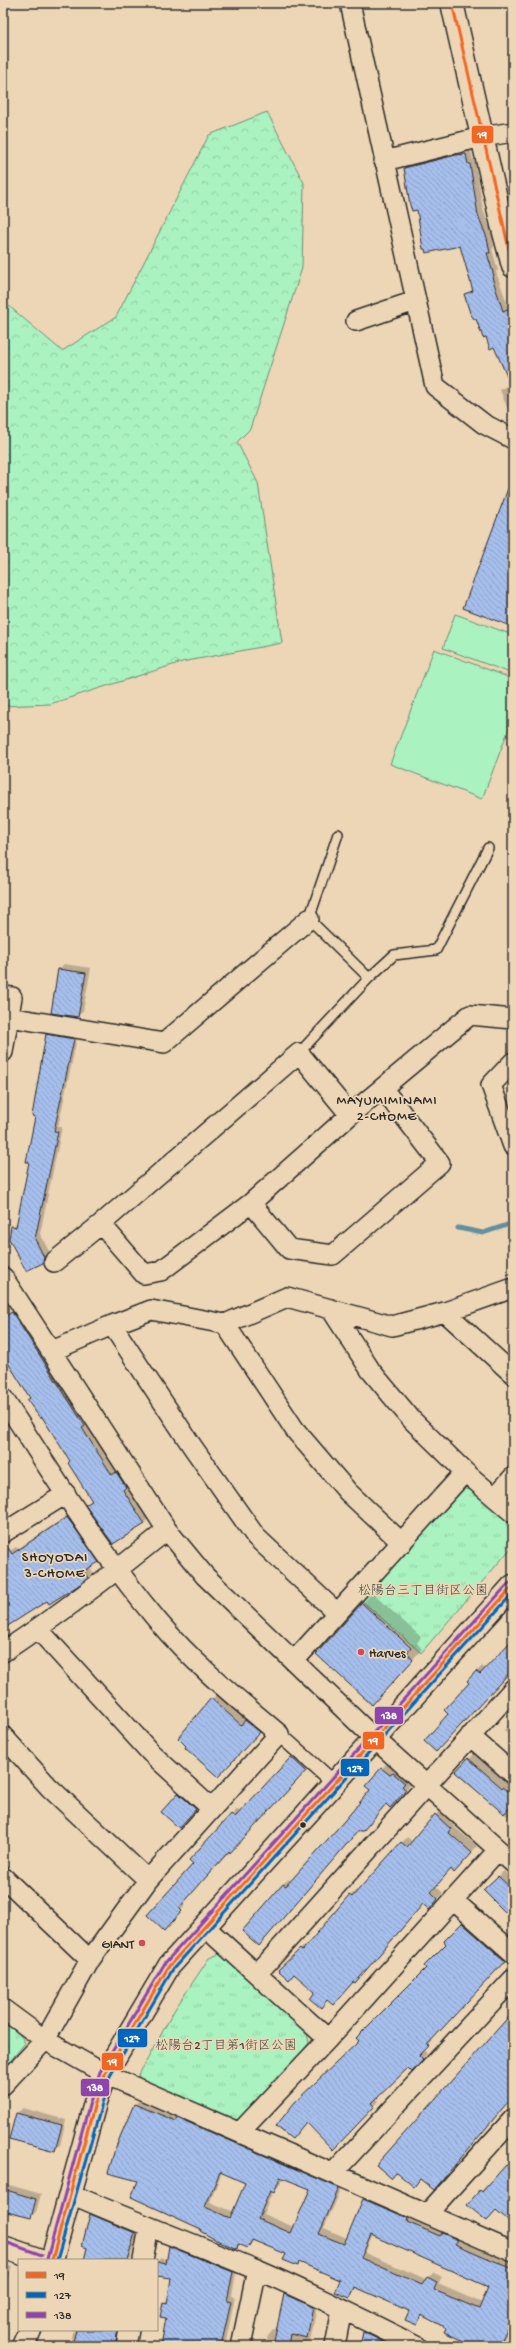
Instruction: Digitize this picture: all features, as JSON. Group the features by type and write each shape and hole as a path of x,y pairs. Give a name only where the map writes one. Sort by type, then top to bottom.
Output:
{"street":[{"path":"350,3 384,162 435,386 484,424 513,439"},
{"path":"452,3 502,225 513,266"},
{"path":"384,162 482,136 513,132"},
{"path":"356,321 415,301"},
{"path":"9,1017 164,1043 309,919"},
{"path":"3,996 12,997 3,1052"},
{"path":"100,1224 144,1274 161,1271 251,1203 350,1115 470,1015 513,1019"},
{"path":"54,1262 299,1053 350,1115"},
{"path":"513,1062 491,1085 513,1146"},
{"path":"251,1203 289,1249 333,1255 440,1163 383,1089"},
{"path":"52,1351 151,1310 225,1324 287,1297 392,1326 445,1312 513,1288"},
{"path":"6,1290 52,1351 167,1530 205,1576 374,1738 427,1784 513,1864"},
{"path":"331,1309 371,1371 412,1420 465,1472 513,1513"},
{"path":"445,1312 513,1374"},
{"path":"225,1324 295,1430 348,1492 402,1543"},
{"path":"112,1325 192,1446 256,1537 337,1613"},
{"path":"3,1398 8,1418 66,1494 118,1569 157,1620 212,1678 334,1783"},
{"path":"294,1661 465,1472"},
{"path":"495,1497 513,1477"},
{"path":"3,1533 66,1494"},
{"path":"3,1652 118,1569 167,1530"},
{"path":"52,2259 105,2074 169,1966 513,1586"},
{"path":"38,1628 151,1752 211,1808"},
{"path":"256,1974 513,1689"},
{"path":"3,2085 45,2040 90,1960 148,1880 278,1734"},
{"path":"3,1736 49,1787 148,1880"},
{"path":"470,1736 513,1774"},
{"path":"240,2132 328,2039 498,1850"},
{"path":"3,1877 90,1960"},
{"path":"453,1900 513,1952"},
{"path":"205,1927 328,2039"},
{"path":"334,2172 513,1979"},
{"path":"3,2009 45,2040 105,2074 428,2213 513,2252"},
{"path":"428,2213 513,2119"},
{"path":"71,2194 149,2228 257,2270 342,2308 416,2346"},
{"path":"143,2259 149,2228"},
{"path":"3,2248 37,2259"},
{"path":"241,2346 257,2270"},
{"path":"335,2346 342,2308"},
{"path":"23,2346 30,2331"},
{"path":"126,2346 129,2331"}],"lane":[{"path":"338,834 309,919 369,978"},
{"path":"299,1053 369,978 394,955 436,950 488,848"}],"green space":[{"path":"267,112 304,183 302,268 250,429 237,442 258,483 282,643 182,662 50,704 3,706 3,301 62,351 116,317 209,135"},
{"path":"455,614 513,635 513,674 443,648"},
{"path":"434,649 513,679 513,718 482,799 390,764"},
{"name":"松陽台三丁目街区公園","path":"462,1489 477,1490 513,1527 513,1546 421,1653 360,1599"},
{"name":"松陽台2丁目第1街区公園","path":"222,1953 307,2034 309,2043 245,2119 233,2121 136,2080 175,2009 209,1958"},
{"path":"3,2017 18,2031 25,2043 3,2070"}],"building":[{"path":"466,154 468,164 470,164 478,215 487,238 490,253 487,253 494,276 492,277 503,311 510,308 513,318 513,390 494,347 490,349 486,337 483,338 476,319 474,319 470,313 464,294 473,291 460,246 426,253 425,249 423,249 417,210 412,211 410,205 404,168 456,155"},
{"path":"513,478 513,627 463,608"},
{"path":"58,969 86,973 78,1017 51,1013"},
{"path":"46,1034 74,1039 54,1131 58,1132 35,1239 44,1257 43,1263 26,1271 9,1239 11,1226 16,1227 29,1162 26,1162 35,1117 32,1116"},
{"path":"12,1312 85,1426 82,1428 112,1475 116,1472 126,1487 123,1490 145,1524 113,1544 85,1505 92,1501 68,1463 70,1461 42,1417 40,1418 27,1400 30,1398 3,1355 3,1318"},
{"path":"67,1517 99,1562 84,1571 88,1578 79,1585 49,1604 47,1601 3,1629 3,1544 5,1543 12,1554"},
{"name":"Harves","path":"362,1603 411,1648 407,1653 413,1660 372,1705 316,1654"},
{"path":"513,1639 513,1669 436,1752 424,1741 448,1714 444,1710 469,1683 467,1681 476,1671 480,1674"},
{"path":"211,1698 241,1725 245,1720 260,1732 218,1777 185,1748 186,1746 178,1738"},
{"path":"291,1757 306,1771 230,1853 229,1851 179,1908 182,1911 164,1931 147,1915 193,1864 189,1860 199,1849 231,1814 235,1817"},
{"path":"468,1758 502,1788 503,1787 513,1795 513,1804 504,1814 455,1772"},
{"path":"381,1768 390,1775 393,1773 405,1783 402,1786 406,1790 390,1808 386,1804 363,1831 358,1831 259,1946 242,1931 283,1884 286,1886 345,1820 370,1790 365,1786"},
{"path":"178,1793 196,1809 179,1828 161,1812"},
{"path":"435,1814 451,1829 448,1832 472,1853 454,1873 451,1869 431,1892 438,1899 429,1910 423,1904 355,1983 353,1982 333,2005 327,2000 321,2008 310,1999 315,1992 294,1974 289,1980 278,1970 300,1949 302,1951 349,1895 352,1897 401,1842 407,1847"},
{"path":"498,1876 513,1890 513,1905 506,1913 483,1890"},
{"path":"462,1923 505,1961 427,2045 429,2046 419,2056 423,2060 412,2072 408,2068 372,2103 375,2106 333,2150 306,2122 292,2139 276,2126 295,2102 359,2041 356,2038 426,1968 424,1966 446,1944 444,1941"},
{"path":"513,2012 513,2096 434,2190 420,2179 414,2187 396,2172 391,2178 376,2165"},
{"path":"134,2104 176,2121 178,2118 339,2188 319,2234 344,2244 363,2199 408,2218 407,2222 440,2236 442,2233 458,2240 455,2244 513,2269 513,2316 499,2346 474,2346 444,2332 446,2328 421,2315 417,2325 405,2320 409,2311 355,2287 350,2298 335,2292 340,2280 299,2262 298,2266 283,2260 286,2254 252,2240 248,2248 238,2244 237,2249 216,2240 200,2231 201,2229 131,2197 138,2181 108,2173 115,2149","holes":["220,2172 245,2183 230,2218 205,2207","280,2177 310,2189 291,2233 258,2219 270,2191 274,2193","371,2235 488,2287 479,2309 434,2290 437,2282 427,2277 422,2285 361,2258"]},
{"path":"16,2113 62,2125 55,2151 9,2139"},
{"path":"513,2157 513,2225 496,2211 487,2221 467,2205 480,2190 482,2192"},
{"path":"3,2189 36,2199 31,2218 3,2211"},
{"path":"90,2214 135,2233 127,2259 84,2259 87,2248 82,2246"},
{"path":"169,2246 233,2272 227,2301 231,2302 221,2346 183,2344 183,2346 161,2346 166,2318 160,2317 163,2303 167,2304 171,2278 158,2276 158,2262 166,2264"},
{"path":"284,2294 313,2307 307,2338 290,2334 288,2346 273,2346"},
{"path":"76,2331 118,2331 115,2346 72,2346"},
{"path":"363,2332 382,2341 381,2346 360,2346"}],"waterway":[{"path":"458,1228 483,1233 513,1223"}],"transit line":[{"name":"19","path":"452,3 513,266"},
{"name":"138","path":"47,2259 90,2102 100,2072 165,1963 509,1583"},
{"name":"19","path":"52,2259 95,2103 105,2074 169,1966 513,1586"},
{"name":"127","path":"57,2259 110,2076 173,1969 513,1593"},
{"name":"138","path":"5,2242 42,2255"}],"place":[{"name":"Harves","path":"361,1652"},
{"name":"GIANT","path":"142,1943"}],"district":[{"name":"MAYUMIMINAMI 2-CHOME","path":"387,1108"},
{"name":"SHOYODAI 3-CHOME","path":"55,1564"}]}
